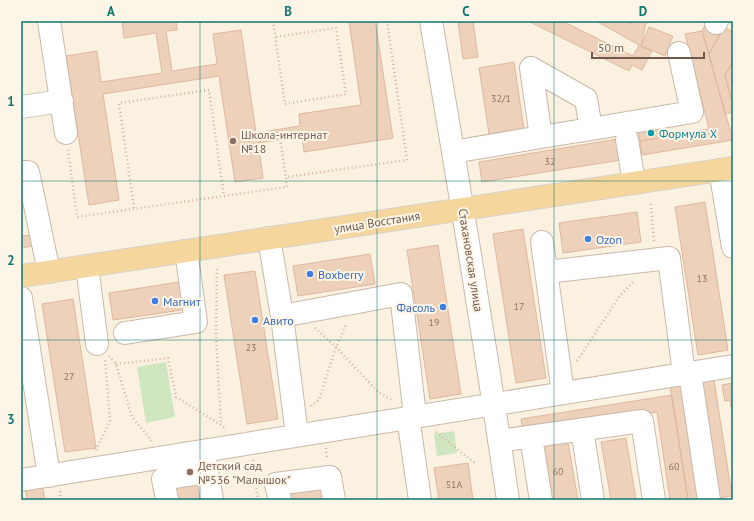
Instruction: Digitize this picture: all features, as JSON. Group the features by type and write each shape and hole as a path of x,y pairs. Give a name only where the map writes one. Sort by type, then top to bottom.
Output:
{"main road":[{"name":"улица Восстания","path":"21,276 726,169"}],"street":[{"path":"49,21 66,133"},
{"name":"Стахановская улица","path":"431,21 463,209 508,500"},
{"path":"453,152 692,112 678,53"},
{"path":"541,137 531,68 586,99 591,129"},
{"path":"21,107 62,101"},
{"path":"627,140 634,183"},
{"path":"726,169 733,247"},
{"path":"21,172 28,172 49,272"},
{"path":"268,238 290,314 297,435"},
{"path":"542,242 562,388"},
{"path":"125,333 196,322 186,251"},
{"path":"546,272 669,258 709,500"},
{"path":"87,266 97,344"},
{"path":"290,314 401,294 411,417 420,500"},
{"path":"21,298 25,352 49,476"},
{"path":"167,500 163,479 206,461 297,435 494,403 562,388 733,366"},
{"path":"499,441 642,421 654,500"},
{"path":"582,429 593,500"},
{"path":"531,437 541,500"},
{"path":"21,480 84,470 206,461"},
{"path":"206,461 212,500"},
{"path":"280,500 276,484 330,477 334,500"}],"path":[{"path":"273,21 275,37 285,104 346,94 336,28 275,37"},
{"path":"286,177 407,160 387,21"},
{"path":"134,208 119,103 208,90 224,196"},
{"path":"66,133 77,216 287,187 280,139"},
{"path":"562,388 619,297 655,260 651,204"},
{"path":"116,364 168,358 176,397 221,425 216,335 217,269"},
{"path":"290,314 336,347 377,391 476,464"},
{"path":"84,470 110,421 105,352 116,364 132,417 154,443"},
{"path":"323,431 330,477"}],"green space":[{"path":"166,362 175,417 146,423 137,367"},
{"path":"454,431 457,453 437,456 434,434"}],"building":[{"path":"122,21 176,21 177,30 166,31 172,71 217,64 213,34 241,30 256,133 300,126 299,114 361,105 349,21 375,21 393,138 304,152 302,136 258,143 263,178 235,182 219,76 103,94 119,200 89,205 66,56 97,51 101,82 162,73 156,33 124,38"},
{"path":"458,21 473,21 478,57 463,59"},
{"path":"528,21 562,21 633,56 639,45 596,21 625,21 631,24 633,21 659,21 646,23 641,46 652,51 642,70 632,65 629,71"},
{"path":"707,21 724,27 709,54 702,31"},
{"path":"649,27 673,36 665,56 641,46"},
{"path":"724,27 733,32 733,61 725,75 731,99 733,99 733,112 725,114 709,54"},
{"path":"702,31 733,140 642,155 640,141 709,129 685,34"},
{"path":"733,61 733,99 731,99 725,75"},
{"path":"514,62 524,129 489,134 479,68"},
{"name":"Формула X","path":"662,124 664,137 640,141 638,129"},
{"path":"617,139 621,160 482,182 479,162"},
{"path":"705,202 728,350 698,355 675,207"},
{"path":"637,212 641,242 563,253 559,223"},
{"path":"523,229 546,378 516,383 493,234"},
{"path":"31,235 32,246 21,248 21,236"},
{"path":"438,245 461,394 430,399 407,250"},
{"path":"370,254 375,284 298,296 293,266"},
{"path":"255,271 278,419 247,424 224,275"},
{"path":"185,281 189,309 113,320 109,293"},
{"path":"73,299 96,448 65,452 42,304"},
{"path":"714,380 732,496 717,498 699,382"},
{"path":"733,383 733,417 730,400 725,401 722,385"},
{"path":"685,385 703,500 688,500 670,387"},
{"path":"672,395 688,500 670,500 657,412 523,433 521,419"},
{"path":"567,437 578,500 549,500 539,442"},
{"path":"626,438 636,500 611,500 601,442"},
{"path":"468,463 473,500 439,500 434,468"},
{"path":"200,480 203,500 175,500 173,484"},
{"path":"42,484 45,500 27,500 25,487"},
{"path":"324,486 326,500 288,500 286,492"}],"place":[{"name":"Формула X","path":"651,133"},
{"name":"Школа-интернат №18","path":"233,141"},
{"name":"Ozon","path":"588,239"},
{"name":"Boxberry","path":"310,274"},
{"name":"Магнит","path":"155,301"},
{"name":"Фасоль","path":"443,307"},
{"name":"Авито","path":"255,320"},
{"name":"Детский сад №536 \"Малышок\"","path":"190,472"}]}
